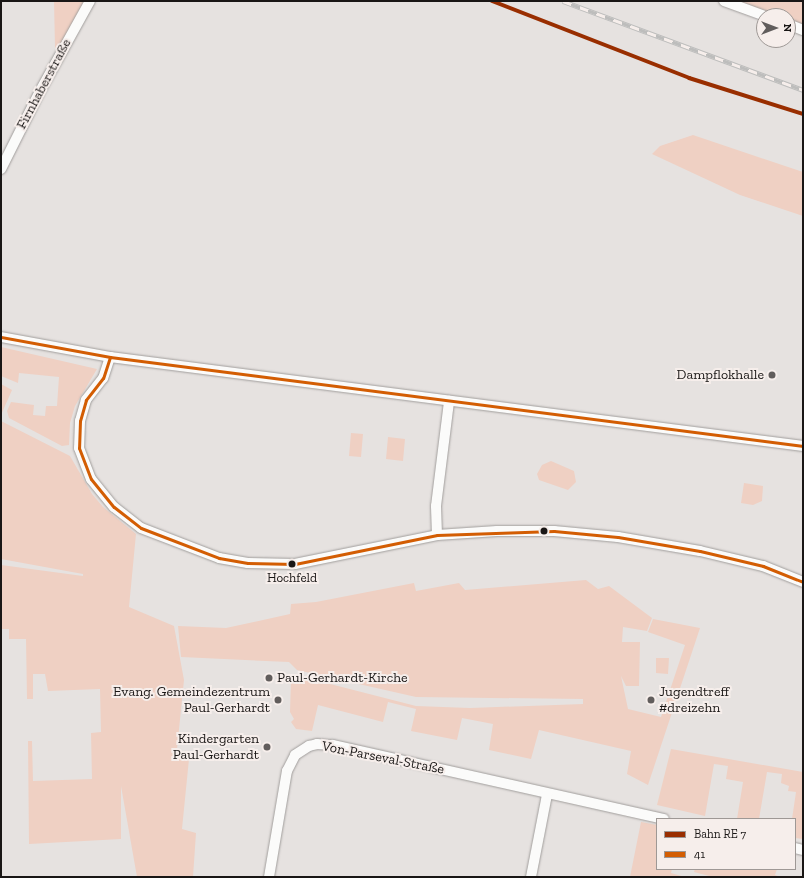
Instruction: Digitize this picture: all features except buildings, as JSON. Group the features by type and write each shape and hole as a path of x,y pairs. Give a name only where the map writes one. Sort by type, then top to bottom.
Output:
{"street":[{"name":"Firnhaberstraße","path":"1,169 39,93 90,1"},
{"path":"724,1 756,13"},
{"path":"1,337 110,357 803,446"},
{"path":"110,357 103,378 91,392 82,409 79,448 86,469 98,489 114,507 142,528 219,558 265,564 312,562 392,542 437,535 526,531 618,537 763,566 803,582"},
{"path":"437,535 436,506 449,401"},
{"name":"Von-Parseval-Straße","path":"269,877 287,771 295,756 309,746 333,745 536,790 547,795 659,818"},
{"path":"531,877 547,795"}],"shaded area":[{"path":"54,1 90,1 64,47 55,48"},
{"path":"724,1 803,1 803,34 796,31 796,8 756,8 756,13"},
{"path":"693,135 803,172 803,216 740,195 652,154 660,146"},
{"path":"1,347 97,369 75,406 70,423 69,445 62,446 9,418 7,411 11,402 34,405 33,415 45,416 46,406 57,406 59,377 19,373 18,383 1,376"},
{"path":"1,384 12,390 1,415"},
{"path":"1,421 70,456 92,494 103,507 136,534 129,607 174,626 184,680 177,749 189,759 182,829 196,833 193,877 137,877 121,786 121,839 29,844 28,741 32,741 33,781 92,779 91,733 101,732 100,689 48,691 45,674 33,674 33,699 27,699 26,639 9,639 9,629 1,629 1,565 83,576 83,574 1,559"},
{"path":"351,433 363,434 361,457 349,456"},
{"path":"388,437 405,439 403,461 386,459"},
{"path":"551,461 574,471 576,482 568,490 539,480 537,474 542,465"},
{"path":"744,483 763,486 762,501 753,505 741,503"},
{"path":"586,580 598,589 609,586 652,618 647,631 623,627 622,642 640,642 639,686 626,686 621,676 628,709 661,717 685,645 648,632 653,619 700,628 648,785 627,774 631,751 539,730 531,759 489,750 493,724 462,718 457,740 411,731 416,709 388,702 383,722 318,705 312,731 296,729 291,722 294,719 290,712 291,679 299,676 416,706 470,708 583,704 583,699 416,697 297,670 289,662 181,657 178,626 226,628 290,614 291,604 316,602 414,583 416,591 459,583 465,590"},
{"path":"656,658 669,658 668,674 656,673"},
{"path":"671,749 803,772 803,839 796,838 796,818 792,818 796,792 788,791 789,786 781,783 782,774 767,772 759,818 737,818 743,782 726,779 728,766 714,764 705,816 657,805"},
{"path":"641,822 656,825 656,870 672,870 671,873 685,877 630,877"},
{"path":"695,870 777,870 775,875 781,877 713,877 694,872"}],"railway":[{"path":"563,1 803,90"}],"transit line":[{"path":"492,1 689,78 803,114"},
{"name":"41","path":"1,337 110,357 803,446"},
{"name":"41","path":"110,357 103,378 86,400 80,421 79,448 91,479 114,507 141,528 219,558 248,563 295,564 437,535 554,531 618,537 700,551 763,566 803,582"}],"place":[{"name":"Dampflokhalle","path":"772,375"},
{"name":"Hochfeld","path":"292,564"},
{"name":"Paul-Gerhardt-Kirche","path":"269,678"},
{"name":"Evang. Gemeindezentrum Paul-Gerhardt","path":"278,700"},
{"name":"Jugendtreff #dreizehn","path":"651,700"},
{"name":"Kindergarten Paul-Gerhardt","path":"267,747"}]}
